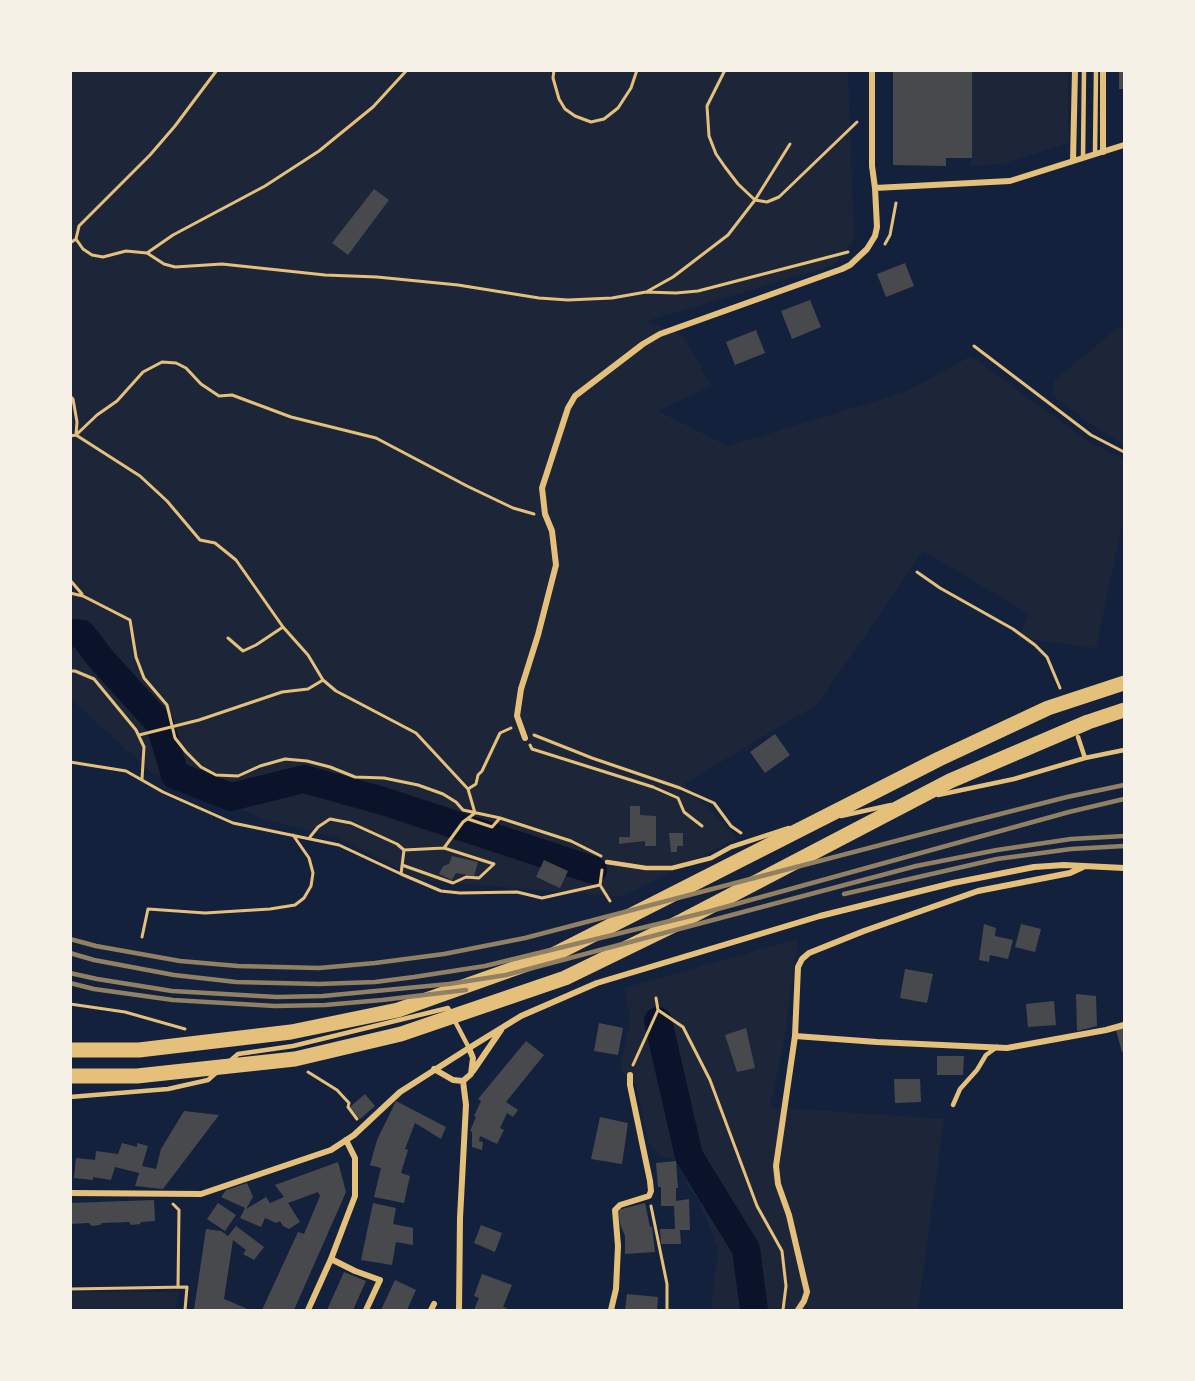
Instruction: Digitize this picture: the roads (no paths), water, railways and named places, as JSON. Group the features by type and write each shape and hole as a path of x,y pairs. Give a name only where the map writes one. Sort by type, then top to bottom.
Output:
{"highway":[{"path":"70,1050 139,1050 291,1032 398,1010 555,954 939,759 1048,708 1125,682"},
{"path":"70,1076 137,1076 296,1059 401,1034 565,978 682,921 950,781 1088,722 1125,710"}],"street":[{"path":"525,738 517,716 520,689 538,635 556,565 552,531 545,514 542,488 568,408 584,387 660,334 842,269 867,249 875,236 877,227 872,166 872,70"},
{"path":"1073,161 1075,70"},
{"path":"1102,152 1103,70"},
{"path":"875,188 1010,181 1125,145"},
{"path":"70,1193 201,1194 331,1150 364,1126 400,1092 434,1069 521,1016 597,983 820,916 953,883 1034,867 1064,865 1125,868"},
{"path":"798,1311 807,1292 789,1215 778,1184 776,1166 795,1036 798,967 802,959 809,953 978,891 1070,873 1087,866"},
{"path":"795,1036 1007,1048 1107,1030 1125,1024"},
{"path":"434,1069 453,1080 463,1081 471,1074 503,1027"},
{"path":"469,1048 473,1058 471,1074"},
{"path":"610,1311 613,1306 617,1279 618,1246 615,1210 620,1205 649,1196 650,1181 630,1085 630,1075"},
{"path":"459,1311 460,1218 466,1105 463,1081"},
{"path":"308,1311 355,1196 355,1158 346,1140"},
{"path":"331,1259 380,1280 366,1311"}],"lane":[{"path":"1083,158 1084,70"},
{"path":"1095,154 1096,70"},
{"path":"1078,737 1085,758"},
{"path":"607,862 662,869 711,858 731,847 779,830 1014,779 1085,758 1125,750"},
{"path":"70,1097 168,1089 207,1080 238,1054 293,1046 448,1008 469,1048"},
{"path":"953,1104 960,1089 977,1070 986,1055 997,1047"}],"waterway":[{"path":"70,633 82,634 101,659 160,724 175,775 231,797 304,779 383,801 593,870"},
{"path":"658,1021 689,1156 746,1249 754,1310"}],"railway":[{"path":"70,939 180,961 238,966 319,968 444,954 525,938 953,826 1124,785"},
{"path":"70,953 94,960 174,975 236,982 319,984 375,982 414,977 485,966 707,912 1069,812 1124,799"},
{"path":"70,973 172,991 277,997 323,996 449,984 506,975 916,866 997,850 1071,839 1124,836"},
{"path":"844,894 997,859 1071,849 1124,846"},
{"path":"70,983 94,989 173,1000 275,1006 325,1005 466,990"}]}
